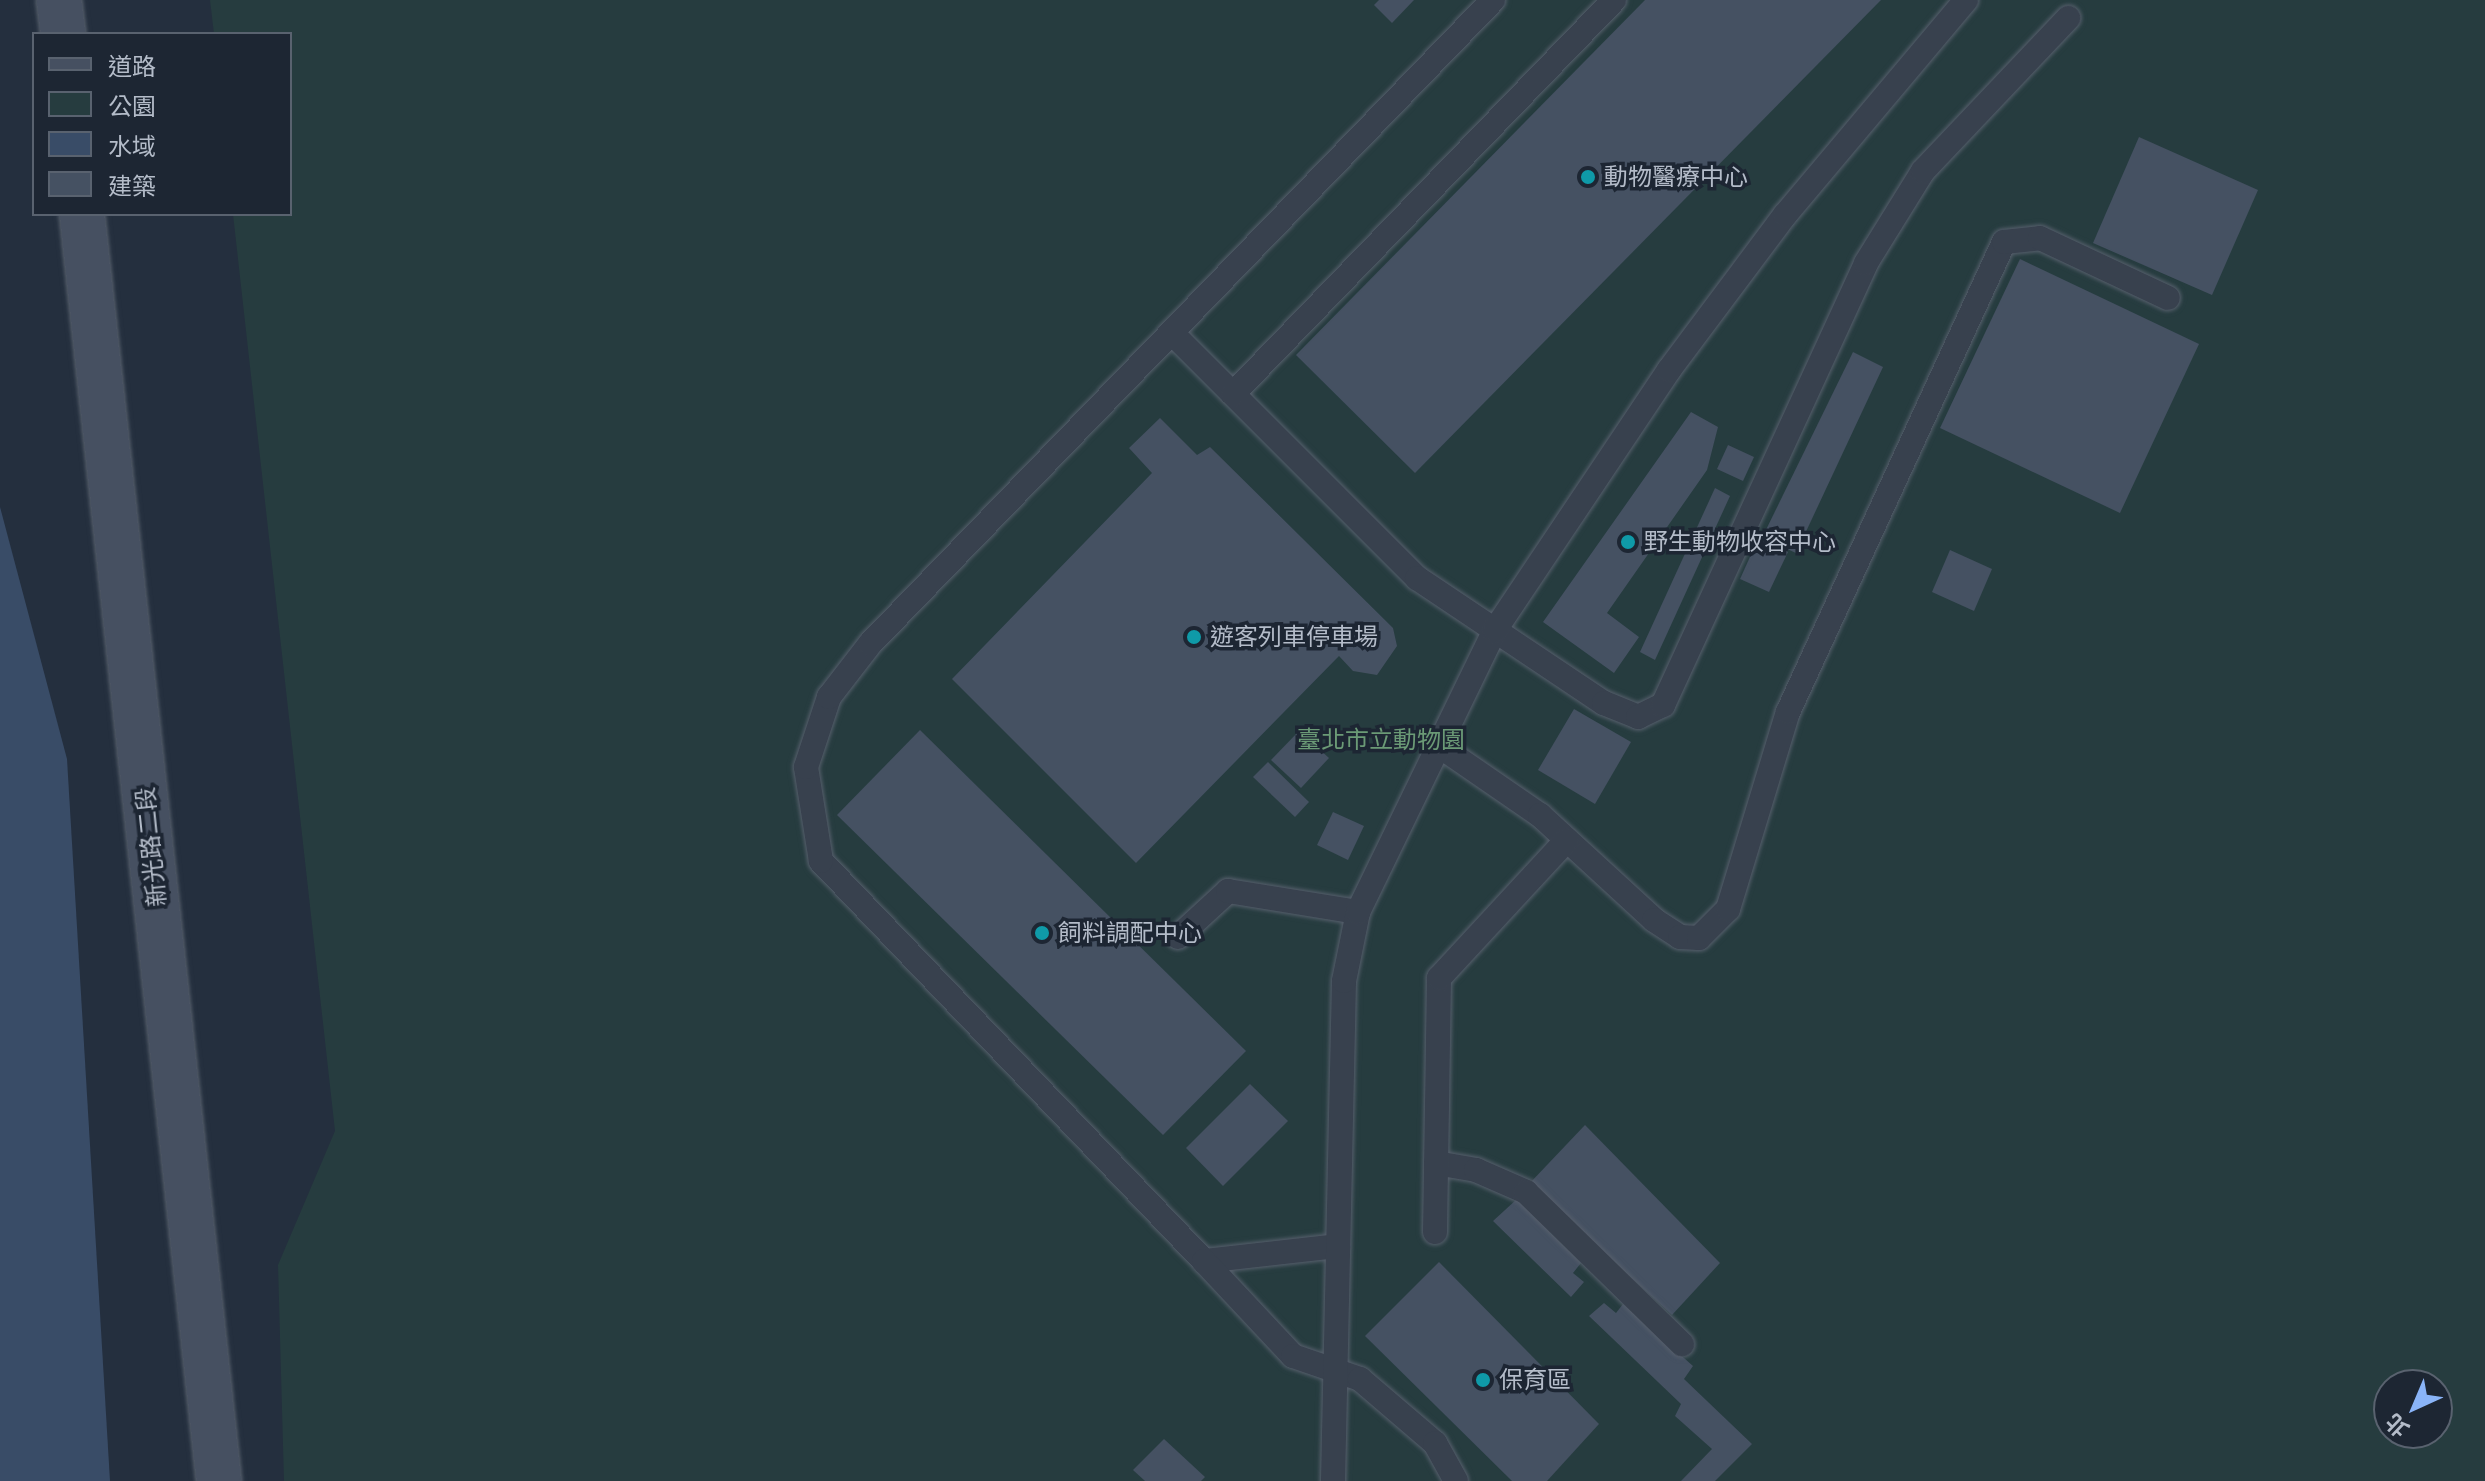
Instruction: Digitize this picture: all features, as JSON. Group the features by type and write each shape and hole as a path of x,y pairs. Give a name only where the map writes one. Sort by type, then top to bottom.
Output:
{"street":[{"path":"59,0 63,32"},
{"name":"新光路二段","path":"82,216 219,1481"}],"lane":[{"path":"1456,1481 1435,1443 1360,1379 1293,1356 821,861 806,767 829,697 870,644 1174,335 1493,0"},
{"path":"1233,394 1614,0"},
{"path":"1333,1481 1344,981 1358,912 1495,630 1669,370 1785,215 1966,0"},
{"path":"1174,335 1417,578 1604,703 1638,717 1663,705 1866,263 1923,171 2068,18"},
{"path":"1438,745 1567,840 1680,937 1699,938 1716,926 1728,909 1788,712 2004,242 2040,238 2168,298"},
{"path":"1435,1232 1439,978 1567,840"},
{"path":"1178,937 1228,891 1358,912"},
{"path":"1436,1163 1476,1170 1526,1192 1682,1344"},
{"path":"1204,1261 1338,1246"}],"green space":[{"name":"臺北市立動物園","path":"210,0 2485,0 2485,1481 284,1481 278,1265 335,1131 233,216 292,216 292,32 214,32"}],"water":[{"path":"0,507 67,759 110,1481 0,1481"}],"building":[{"path":"1379,0 1414,0 1392,23 1374,5"},
{"name":"動物醫療中心","path":"1645,0 1881,0 1415,473 1296,355"},
{"path":"2139,137 2258,190 2212,295 2093,243"},
{"path":"2020,259 2199,344 2120,513 1940,428"},
{"path":"1853,352 1883,367 1796,553 1762,538"},
{"name":"野生動物收容中心","path":"1691,412 1718,427 1707,470 1607,613 1639,637 1614,673 1543,622"},
{"name":"遊客列車停車場","path":"1160,418 1197,455 1210,447 1393,628 1397,646 1377,675 1353,671 1339,656 1136,863 952,679 1152,473 1129,448"},
{"path":"1728,445 1754,457 1743,481 1717,469"},
{"path":"1715,488 1730,496 1655,660 1640,652"},
{"path":"1758,539 1788,552 1769,592 1740,579"},
{"path":"1950,550 1992,569 1974,611 1932,592"},
{"path":"1574,709 1631,742 1595,804 1538,770"},
{"name":"飼料調配中心","path":"920,730 1246,1051 1163,1135 837,815"},
{"path":"1299,731 1329,758 1301,788 1271,760"},
{"path":"1268,762 1309,802 1295,817 1253,777"},
{"path":"1333,812 1364,826 1348,860 1317,845"},
{"path":"1250,1084 1288,1121 1223,1186 1186,1148"},
{"path":"1585,1125 1720,1263 1672,1315 1529,1184"},
{"path":"1517,1199 1581,1263 1573,1273 1584,1282 1571,1297 1493,1221"},
{"name":"保育區","path":"1439,1262 1599,1424 1547,1481 1512,1481 1365,1336"},
{"path":"1604,1303 1616,1313 1623,1304 1693,1366 1684,1379 1752,1444 1715,1481 1681,1481 1712,1449 1675,1416 1681,1404 1589,1316"},
{"path":"1164,1439 1205,1477 1201,1481 1145,1481 1133,1470"}],"place":[{"name":"動物醫療中心","path":"1588,177"},
{"name":"野生動物收容中心","path":"1628,542"},
{"name":"遊客列車停車場","path":"1194,637"},
{"name":"飼料調配中心","path":"1042,933"},
{"name":"保育區","path":"1483,1380"}]}
